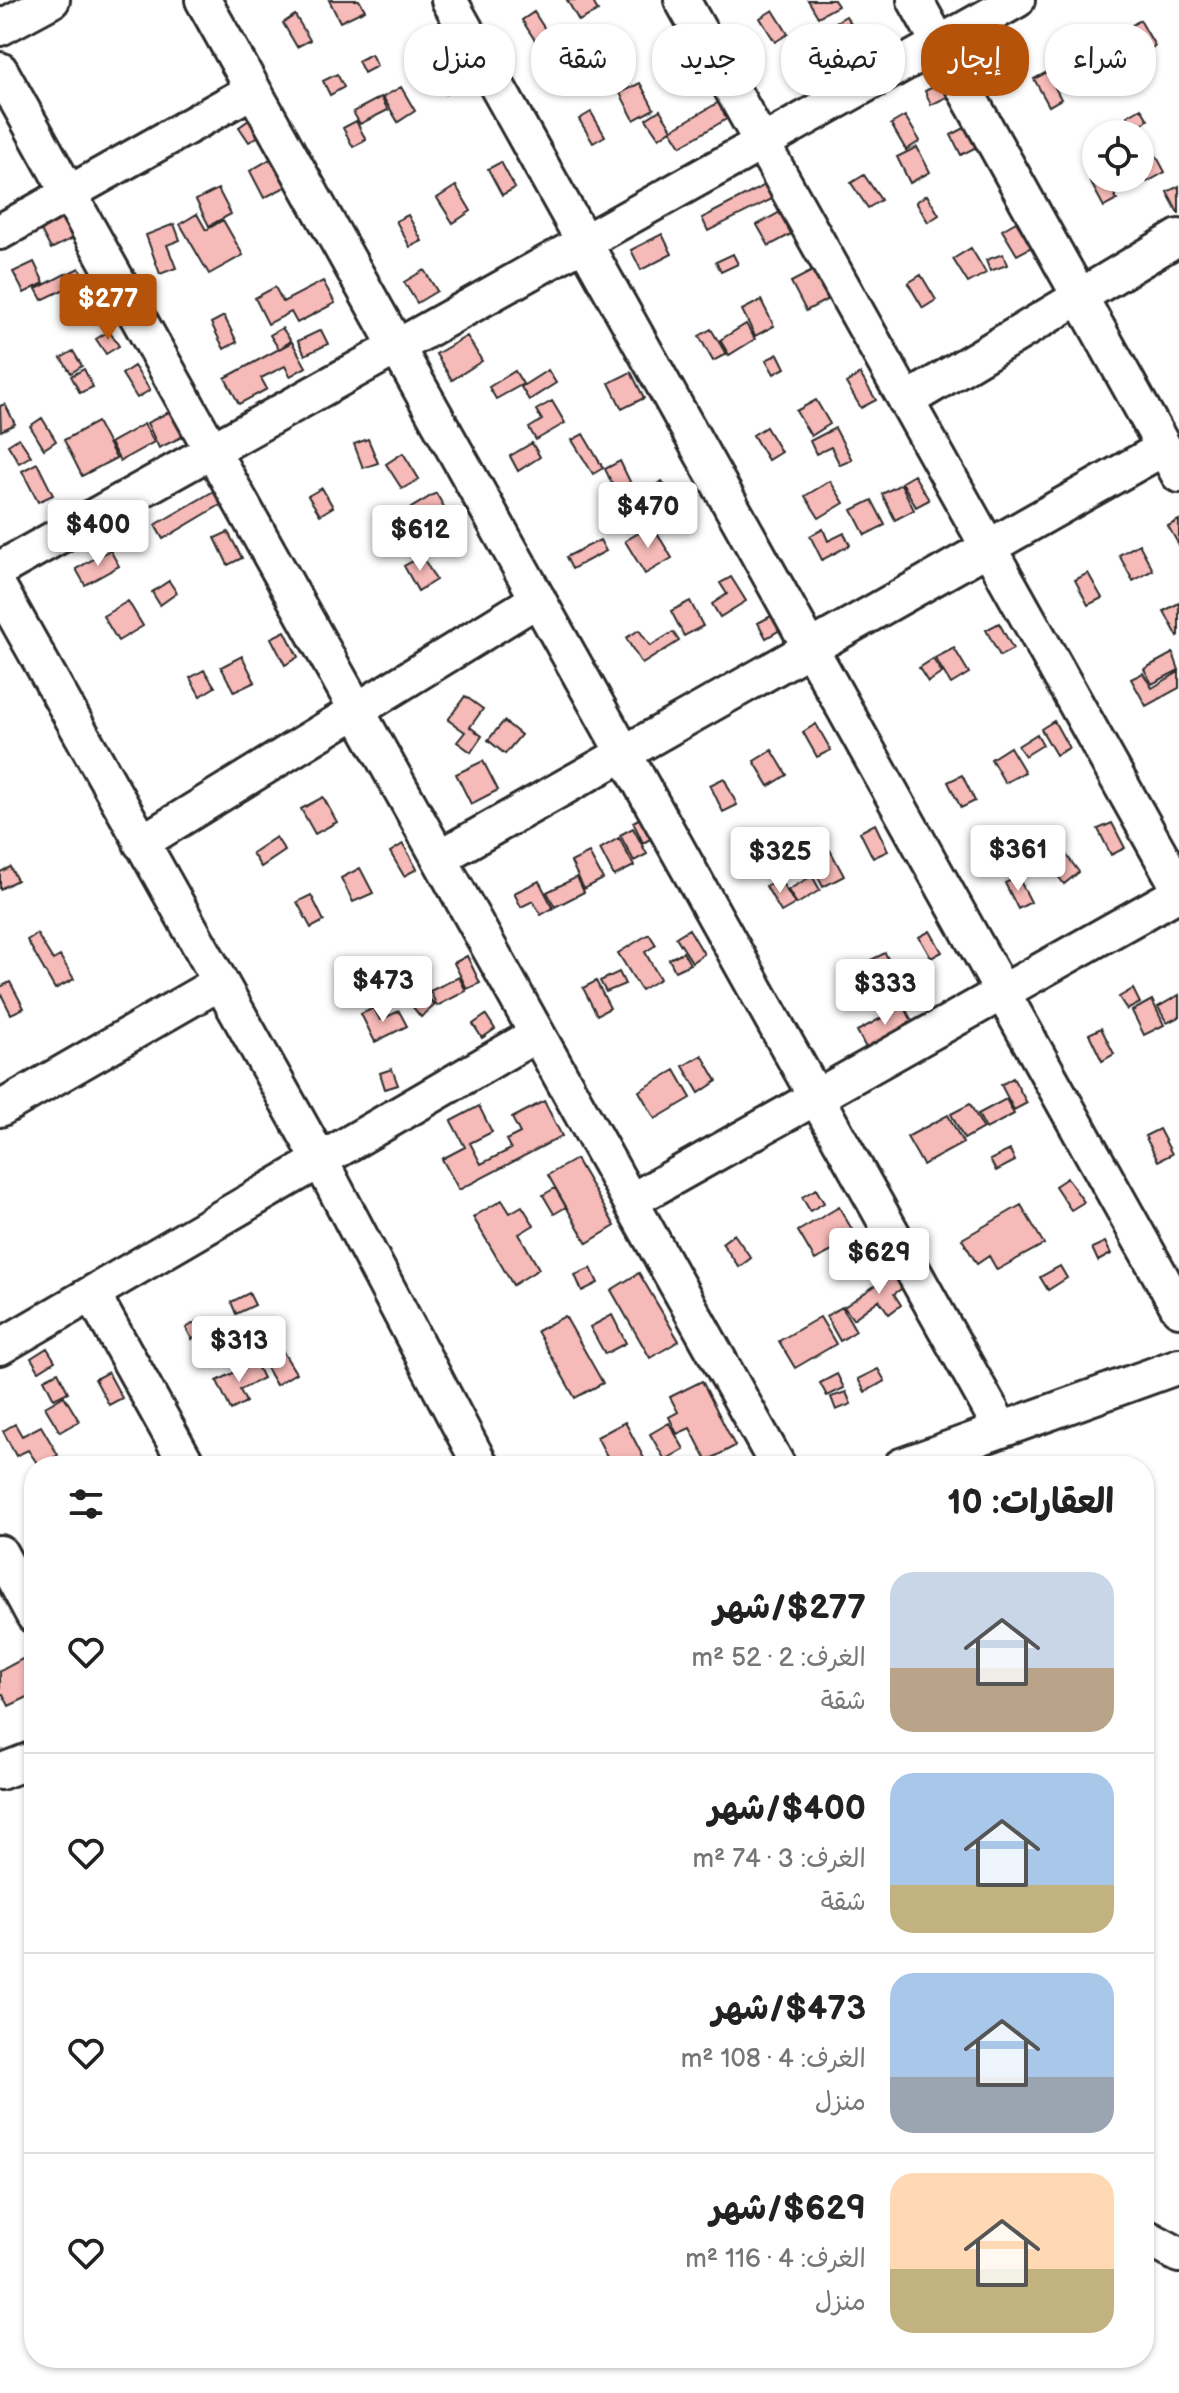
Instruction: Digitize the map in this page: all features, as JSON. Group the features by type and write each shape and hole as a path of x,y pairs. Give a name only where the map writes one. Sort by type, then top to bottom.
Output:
{"street":[{"path":"0,28 52,0"},
{"path":"203,0 1002,1430"},
{"path":"449,0 1179,1309"},
{"path":"631,1201 1179,891 682,0"},
{"path":"915,0 928,24"},
{"path":"972,24 1017,0"},
{"path":"0,569 763,144 921,52"},
{"path":"0,70 772,1456"},
{"path":"0,232 253,90"},
{"path":"439,858 989,548 1172,462 968,96"},
{"path":"906,401 1179,237"},
{"path":"0,589 320,1160 476,1456"},
{"path":"141,843 538,599"},
{"path":"0,1109 219,983"},
{"path":"0,1347 537,1034"},
{"path":"93,1295 182,1456"},
{"path":"929,1456 1179,1366"},
{"path":"0,1553 24,1597"},
{"path":"0,1772 24,1763"},
{"path":"1154,2241 1179,2255"}],"building":[{"path":"329,0 359,0 365,10 340,22"},
{"path":"567,0 592,0 598,11 579,21"},
{"path":"808,0 834,0 838,6 818,17"},
{"path":"773,10 782,24 781,38 775,42 760,18"},
{"path":"534,12 542,24 531,24 531,34 522,20"},
{"path":"295,15 310,40 297,47 283,23"},
{"path":"846,16 851,24 835,24"},
{"path":"371,54 377,66 364,73 358,61"},
{"path":"1045,73 1045,96 1059,96 1061,99 1049,106 1034,79"},
{"path":"337,74 344,87 330,95 323,81"},
{"path":"640,83 654,109 634,120 622,96 636,96 636,85"},
{"path":"401,87 415,111 398,122 383,97"},
{"path":"927,96 949,96 931,105"},
{"path":"381,97 388,110 360,124 353,112"},
{"path":"726,98 735,114 681,146 671,130"},
{"path":"1141,108 1148,120 1129,120 1127,116"},
{"path":"660,110 672,129 659,138 646,119"},
{"path":"591,112 605,136 593,143 579,119"},
{"path":"905,116 920,141 906,150 891,124"},
{"path":"252,118 262,134 249,142 239,127"},
{"path":"980,120 990,140 961,155 951,135"},
{"path":"356,121 366,140 353,147 343,128"},
{"path":"917,147 930,172 910,183 897,157"},
{"path":"1154,152 1165,172 1154,178"},
{"path":"274,157 289,185 264,198 250,171"},
{"path":"501,162 515,188 502,195 488,169"},
{"path":"864,175 881,200 868,208 851,183"},
{"path":"769,183 776,197 708,231 702,218"},
{"path":"456,186 471,211 453,223 437,198"},
{"path":"1179,186 1179,213 1178,213 1167,192"},
{"path":"218,189 231,214 209,226 196,200"},
{"path":"1096,192 1113,192 1117,200 1104,207"},
{"path":"927,195 939,215 928,222 916,202"},
{"path":"65,209 79,235 51,249 37,223"},
{"path":"784,210 795,232 769,246 757,225"},
{"path":"197,214 206,230 223,220 243,255 209,274 180,224"},
{"path":"408,215 422,241 410,247 396,221"},
{"path":"1016,222 1032,247 1017,255 1002,230"},
{"path":"174,224 180,240 167,245 176,268 160,274 146,235"},
{"path":"662,234 672,254 641,270 631,250"},
{"path":"971,248 986,273 968,283 953,259"},
{"path":"733,254 738,264 721,272 716,262"},
{"path":"1003,254 1007,265 990,271 986,260"},
{"path":"34,262 44,283 24,293 13,272"},
{"path":"79,268 92,293 80,299 67,274"},
{"path":"816,269 830,298 806,311 791,282"},
{"path":"424,270 437,291 417,303 404,282"},
{"path":"65,274 71,286 42,300 36,289"},
{"path":"921,275 936,300 923,308 908,283"},
{"path":"323,281 335,303 297,323 291,312 268,324 255,298 275,287 283,302"},
{"path":"761,300 774,326 755,336 742,310"},
{"path":"224,316 237,342 224,349 211,323"},
{"path":"746,324 755,339 729,355 720,340"},
{"path":"282,328 291,341 279,349 270,335"},
{"path":"711,329 726,354 713,361 699,336"},
{"path":"321,330 328,344 305,355 298,341"},
{"path":"109,331 119,346 106,354 96,339"},
{"path":"467,336 482,361 452,380 436,354"},
{"path":"292,342 306,367 290,376 285,366 261,378 267,389 239,404 225,378"},
{"path":"73,351 82,366 71,373 61,358"},
{"path":"778,354 785,368 774,374 766,360"},
{"path":"134,366 150,390 137,398 122,374"},
{"path":"84,369 93,387 80,393 71,376"},
{"path":"548,370 556,383 529,400 521,387"},
{"path":"515,371 523,384 496,399 489,387"},
{"path":"631,372 644,398 622,409 609,383"},
{"path":"860,374 876,400 861,408 846,383"},
{"path":"816,400 830,424 811,436 796,411"},
{"path":"552,401 565,423 536,440 529,428 542,420 536,410"},
{"path":"5,404 15,424 1,431 0,406"},
{"path":"177,408 190,433 159,448 147,423"},
{"path":"42,418 56,441 44,449 30,426"},
{"path":"97,422 116,458 82,476 64,440"},
{"path":"144,424 154,442 120,461 110,443"},
{"path":"766,427 781,452 768,460 753,435"},
{"path":"835,428 852,460 840,465 831,447 816,454 810,441"},
{"path":"583,434 603,468 593,474 572,440"},
{"path":"19,438 31,456 19,463 8,445"},
{"path":"368,439 378,463 363,468 354,444"},
{"path":"532,443 540,457 518,471 510,456"},
{"path":"403,453 419,479 402,489 386,464"},
{"path":"620,461 633,488 618,496 605,469"},
{"path":"37,463 53,495 38,502 22,471"},
{"path":"914,475 929,500 916,507 902,482"},
{"path":"662,481 670,495 642,512 633,498"},
{"path":"830,481 844,503 819,518 805,496"},
{"path":"901,484 914,510 895,520 882,494"},
{"path":"219,488 227,501 163,539 155,525"},
{"path":"322,488 333,507 320,515 308,496"},
{"path":"683,489 692,500 680,510 671,499"},
{"path":"436,493 447,512 402,539 391,520"},
{"path":"872,500 885,525 865,535 852,510"},
{"path":"629,504 641,524 627,532 615,512"},
{"path":"1179,520 1179,545 1168,526"},
{"path":"652,525 672,558 645,574 625,541"},
{"path":"823,529 828,541 844,533 850,545 822,560 810,536"},
{"path":"228,532 242,558 228,565 215,538"},
{"path":"600,540 606,551 572,569 566,557"},
{"path":"1139,544 1153,570 1133,581 1119,555"},
{"path":"110,550 119,566 85,585 76,569"},
{"path":"422,556 436,580 418,591 404,566"},
{"path":"1088,573 1102,598 1088,605 1075,580"},
{"path":"731,577 746,601 720,617 712,604 727,594 720,583"},
{"path":"169,581 177,593 160,605 152,592"},
{"path":"128,601 143,626 118,641 103,616"},
{"path":"690,601 703,626 684,636 671,611"},
{"path":"1179,603 1179,636 1178,637 1164,611"},
{"path":"773,615 780,630 766,638 758,623"},
{"path":"999,623 1013,649 1000,656 986,630"},
{"path":"639,630 650,646 673,632 679,641 642,664 626,638"},
{"path":"285,631 298,657 285,665 271,638"},
{"path":"954,648 969,673 951,684 935,658"},
{"path":"1173,653 1179,670 1152,684 1144,669"},
{"path":"242,656 255,682 234,692 221,667"},
{"path":"933,659 942,673 928,682 919,668"},
{"path":"204,670 215,687 200,696 190,678"},
{"path":"1179,672 1179,688 1146,706 1131,679 1143,673 1152,688"},
{"path":"465,696 483,709 470,727 482,736 471,752 457,742 465,732 448,720"},
{"path":"504,721 521,735 505,754 488,740"},
{"path":"1054,721 1069,748 1056,755 1041,729"},
{"path":"816,724 831,750 817,757 803,732"},
{"path":"1037,734 1043,745 1025,756 1018,746"},
{"path":"1010,747 1025,772 1005,783 991,759"},
{"path":"772,750 787,775 769,786 754,761"},
{"path":"483,761 498,790 471,804 456,774"},
{"path":"962,775 975,801 961,808 948,782"},
{"path":"724,778 737,805 723,812 710,785"},
{"path":"323,797 337,822 315,834 301,809"},
{"path":"644,816 654,837 643,843 633,822"},
{"path":"1112,823 1125,848 1111,855 1098,829"},
{"path":"875,824 888,851 873,858 860,832"},
{"path":"633,828 647,854 634,861 620,835"},
{"path":"276,837 285,851 261,867 252,853"},
{"path":"619,838 634,866 614,876 600,849"},
{"path":"403,844 417,869 404,876 390,852"},
{"path":"1062,849 1079,872 1064,884 1047,861"},
{"path":"830,850 844,876 823,887 810,861"},
{"path":"589,853 603,879 584,889 571,862"},
{"path":"10,867 17,880 0,889 0,872"},
{"path":"360,868 373,893 353,902 341,878"},
{"path":"812,876 820,890 797,904 788,890"},
{"path":"577,877 584,892 555,907 547,892"},
{"path":"1018,877 1031,902 1018,909 1005,883"},
{"path":"779,878 795,904 781,912 766,886"},
{"path":"539,881 553,908 541,915 533,901 521,907 514,893"},
{"path":"311,895 324,921 311,928 297,902"},
{"path":"689,929 704,954 692,962 676,937"},
{"path":"930,931 942,952 931,958 919,937"},
{"path":"37,934 53,960 60,956 74,979 55,989 27,940"},
{"path":"649,934 656,945 645,952 660,979 641,990 618,953"},
{"path":"683,952 690,964 675,971 669,959"},
{"path":"885,953 897,976 879,986 867,962"},
{"path":"467,956 480,983 467,989 454,963"},
{"path":"619,972 625,984 606,992 600,981"},
{"path":"459,977 466,991 437,1006 430,991"},
{"path":"596,981 610,1008 597,1015 583,988"},
{"path":"10,982 24,1008 11,1014 0,992 0,987"},
{"path":"416,983 435,1005 421,1017 402,994"},
{"path":"893,985 902,1002 887,1010 878,992"},
{"path":"1133,989 1140,1003 1127,1010 1119,997"},
{"path":"1179,995 1179,1017 1167,1023 1158,1007"},
{"path":"1152,1000 1164,1025 1144,1035 1132,1011"},
{"path":"904,1006 913,1023 866,1048 857,1031"},
{"path":"374,1008 380,1020 399,1011 407,1026 375,1042 361,1014"},
{"path":"486,1015 495,1029 482,1038 473,1024"},
{"path":"1101,1028 1114,1054 1102,1061 1089,1034"},
{"path":"702,1055 717,1081 699,1093 683,1066"},
{"path":"392,1069 398,1085 385,1089 380,1073"},
{"path":"675,1070 691,1098 655,1119 639,1091"},
{"path":"1013,1078 1027,1103 1014,1110 1001,1085"},
{"path":"1006,1099 1014,1114 986,1129 978,1114"},
{"path":"544,1101 562,1136 459,1190 442,1159 465,1147 451,1121 479,1106 492,1132 470,1143 481,1164 511,1149 506,1140 520,1133 512,1118"},
{"path":"970,1104 983,1128 964,1139 951,1114"},
{"path":"948,1115 963,1143 923,1165 907,1137"},
{"path":"1159,1129 1172,1154 1158,1161 1145,1136"},
{"path":"1010,1150 1015,1161 996,1171 990,1160"},
{"path":"576,1159 615,1226 587,1243 548,1175"},
{"path":"1067,1178 1084,1202 1071,1210 1055,1186"},
{"path":"555,1188 566,1207 554,1214 543,1195"},
{"path":"816,1189 824,1203 810,1211 802,1197"},
{"path":"502,1200 510,1213 522,1206 534,1225 519,1234 539,1269 513,1285 473,1217"},
{"path":"1021,1205 1044,1244 997,1270 989,1256 977,1264 962,1239"},
{"path":"839,1207 857,1238 815,1260 798,1231"},
{"path":"734,1234 751,1258 739,1267 722,1243"},
{"path":"1105,1242 1111,1254 1098,1261 1092,1248"},
{"path":"1060,1266 1067,1278 1048,1290 1040,1277"},
{"path":"591,1268 598,1283 582,1291 575,1275"},
{"path":"898,1270 908,1284 894,1294 901,1305 889,1314 879,1300 853,1319 844,1307"},
{"path":"639,1273 679,1341 650,1358 611,1290"},
{"path":"249,1293 255,1305 236,1314 231,1302"},
{"path":"842,1307 856,1331 840,1341 826,1316"},
{"path":"612,1315 626,1343 605,1354 590,1327"},
{"path":"565,1316 603,1383 575,1398 537,1331"},
{"path":"820,1317 836,1344 795,1368 779,1341"},
{"path":"199,1320 205,1331 192,1339 186,1328"},
{"path":"280,1347 296,1373 276,1385 261,1359"},
{"path":"47,1348 55,1361 39,1371 31,1358"},
{"path":"255,1362 263,1378 240,1390 246,1402 231,1410 217,1381"},
{"path":"878,1369 885,1381 865,1392 858,1379"},
{"path":"58,1372 68,1392 54,1399 44,1379"},
{"path":"108,1372 122,1398 109,1405 95,1379"},
{"path":"837,1374 844,1388 827,1396 820,1383"},
{"path":"702,1381 735,1446 716,1456 704,1456 690,1428 677,1434 669,1417 678,1412 670,1397"},
{"path":"846,1392 851,1404 836,1410 831,1397"},
{"path":"64,1396 79,1421 60,1432 45,1407"},
{"path":"625,1422 643,1456 607,1456 597,1437"},
{"path":"669,1423 684,1449 672,1456 663,1456 650,1434"},
{"path":"15,1424 22,1436 41,1426 58,1455 32,1456 28,1450 16,1456 3,1431"},
{"path":"24,1658 24,1699 9,1706 3,1694 0,1695 0,1671"}]}
